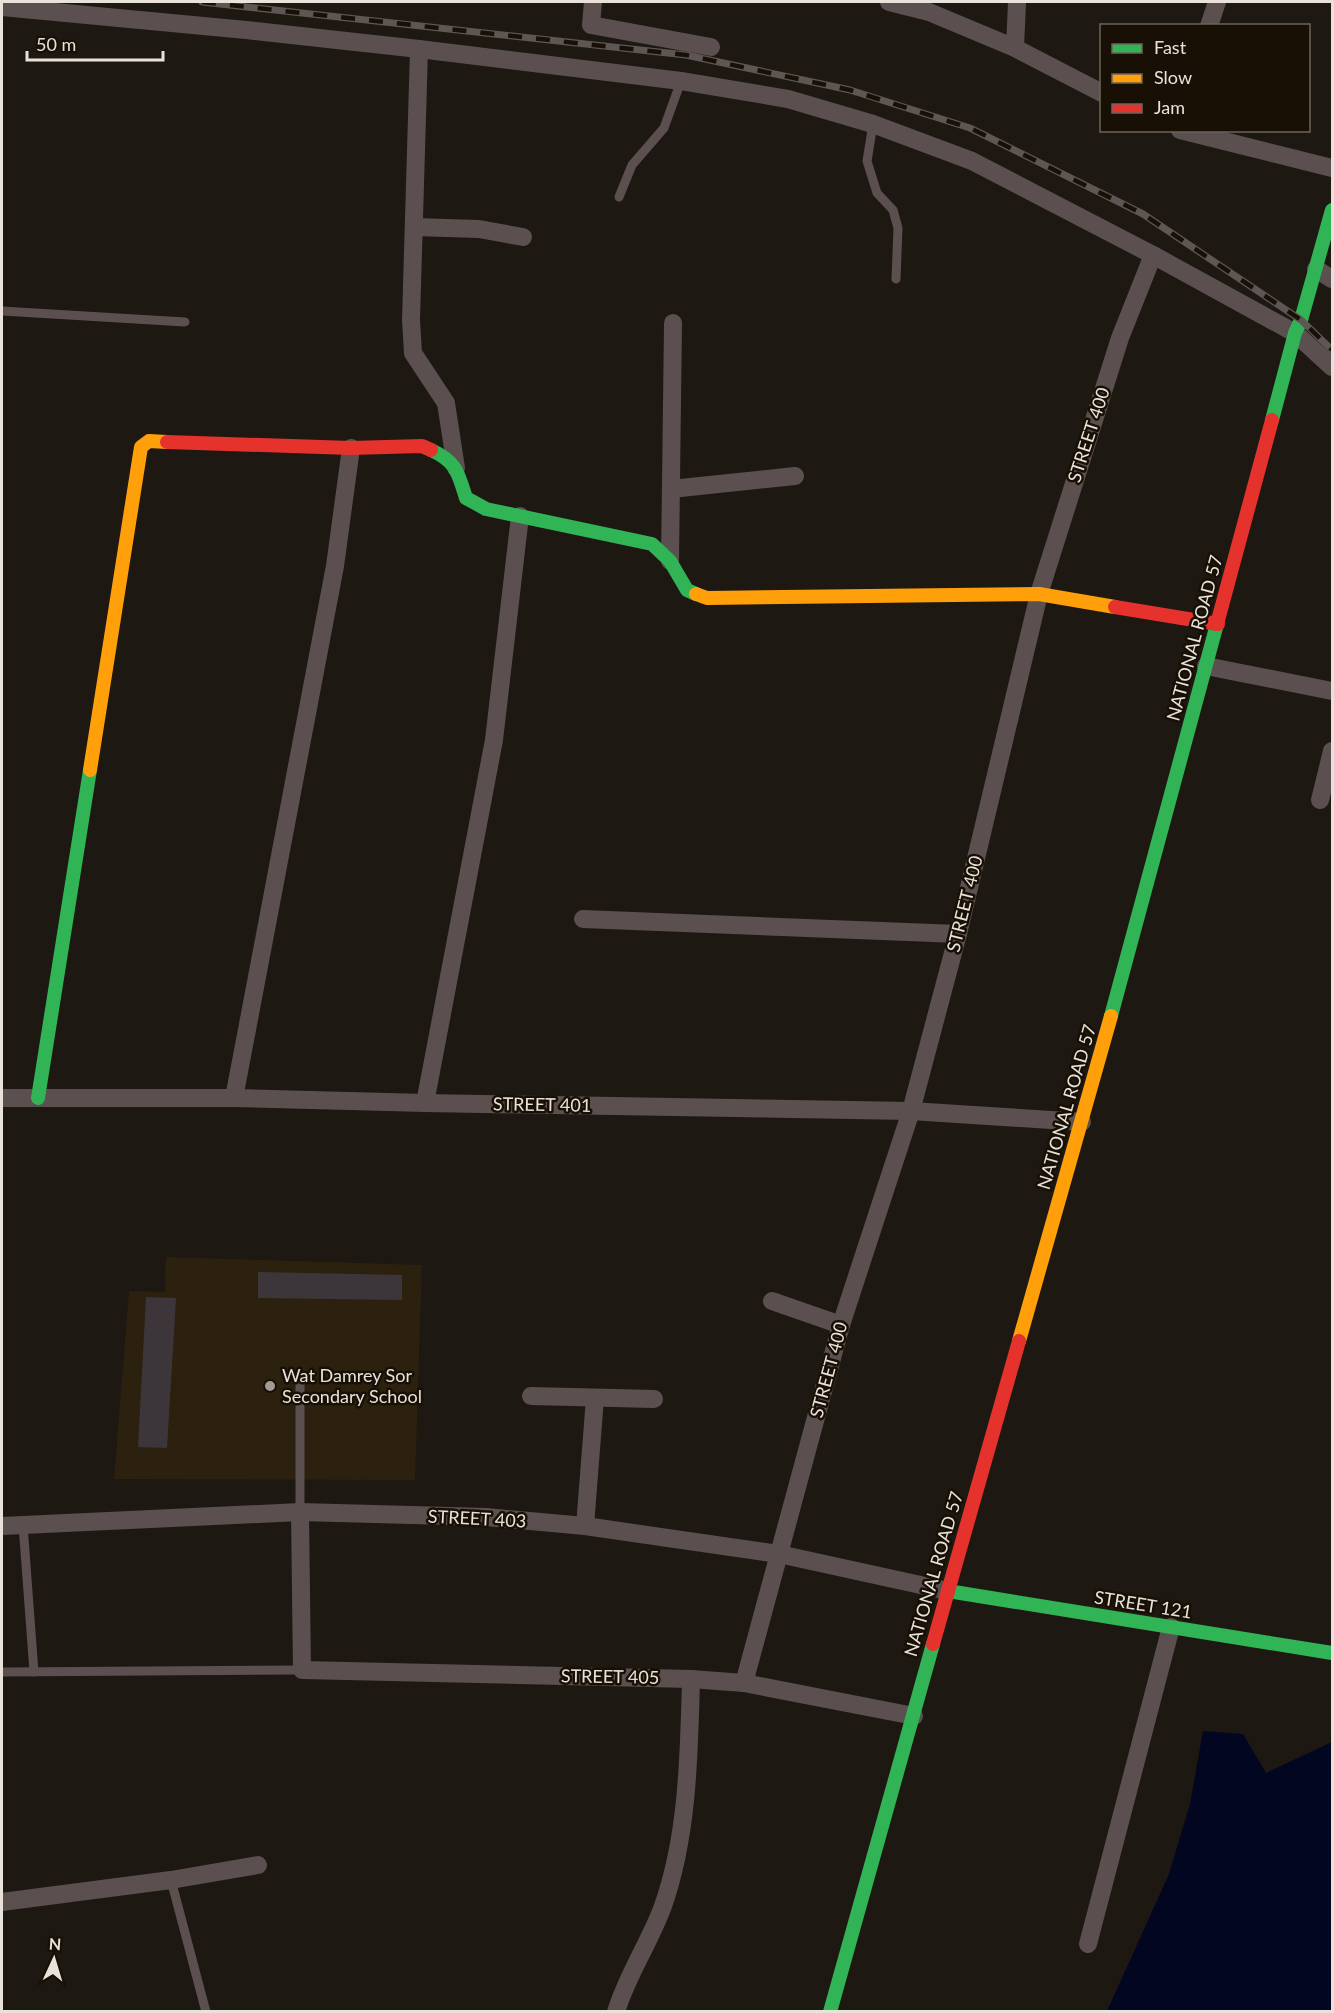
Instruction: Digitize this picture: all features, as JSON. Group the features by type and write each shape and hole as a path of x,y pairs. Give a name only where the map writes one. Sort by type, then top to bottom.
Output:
{"street":[{"path":"593,2 591,25 711,47"},
{"path":"889,2 929,12 1014,48 1100,92"},
{"path":"1014,48 1017,2"},
{"path":"1210,24 1217,2"},
{"path":"2,7 235,29 419,50 681,81 788,99 873,124 972,161 1153,255 1295,333 1332,367"},
{"path":"419,50 411,320 413,353 446,403 456,468 466,498 486,509 652,544 670,561 687,590 707,598 1039,594 1218,624"},
{"path":"1187,132 1332,168"},
{"name":"NATIONAL ROAD 57","path":"830,2012 1082,1122 1295,333 1301,320 1332,210"},
{"path":"414,227 478,229 523,237"},
{"name":"STREET 400","path":"744,1683 841,1325 911,1111 958,934 1039,594 1120,338 1153,255"},
{"path":"1316,269 1332,279"},
{"path":"670,561 674,323"},
{"path":"38,1098 141,447 149,441 351,448 422,446 444,456 456,468"},
{"path":"234,1098 335,566 351,448"},
{"path":"671,489 795,476"},
{"path":"425,1103 494,740 520,516"},
{"path":"1206,666 1332,691"},
{"path":"1320,800 1332,752"},
{"path":"583,919 958,934"},
{"name":"STREET 401","path":"2,1098 234,1098 911,1111 1082,1122"},
{"path":"772,1301 841,1325"},
{"path":"531,1396 654,1399"},
{"path":"585,1526 595,1398"},
{"path":"300,1512 302,1670"},
{"name":"STREET 403","path":"2,1526 300,1512 486,1518 585,1526 779,1554 948,1591"},
{"name":"STREET 121","path":"948,1591 1332,1653"},
{"path":"1088,1944 1171,1628"},
{"name":"STREET 405","path":"302,1670 691,1679 744,1683 914,1716"},
{"path":"616,2012 662,1908 674,1868 686,1791 691,1679"},
{"path":"2,1902 171,1880 258,1865"}],"lane":[{"path":"619,198 632,165 664,128 681,81"},
{"path":"873,124 867,161 877,193 893,210 898,228 896,279"},
{"path":"2,311 186,322"},
{"path":"300,1385 300,1512"},
{"path":"23,1525 34,1672"},
{"path":"2,1672 302,1670"},
{"path":"171,1880 206,2012"}],"shaded area":[{"name":"Wat Damrey Sor Secondary School","path":"166,1257 422,1265 415,1480 114,1479 129,1291 165,1292"}],"water":[{"path":"1203,1731 1243,1734 1266,1773 1332,1742 1332,2011 1107,2011 1169,1874 1190,1804"}],"building":[{"path":"258,1272 402,1275 402,1300 258,1298"},
{"path":"146,1297 176,1298 167,1448 138,1447"}],"railway":[{"path":"202,2 686,55 850,90 970,128 1143,214 1301,320 1332,350"}],"traffic: fast":[{"path":"1272,420 1332,210"},
{"path":"431,450 440,454 455,469 466,498 486,509 652,544 670,561 687,590 696,594"},
{"path":"1111,1016 1217,624"},
{"path":"38,1098 90,770"},
{"path":"948,1591 1332,1653"},
{"path":"830,2012 933,1644"}],"traffic: slow":[{"path":"90,770 141,447 149,441 167,442"},
{"path":"696,594 707,598 1039,594 1115,607"},
{"path":"1019,1341 1111,1016"}],"traffic: jam":[{"path":"1217,624 1272,420"},
{"path":"167,442 351,448 422,446 431,450"},
{"path":"1115,607 1218,624"},
{"path":"933,1644 1019,1341"}],"place":[{"name":"Wat Damrey Sor Secondary School","path":"270,1386"}]}
